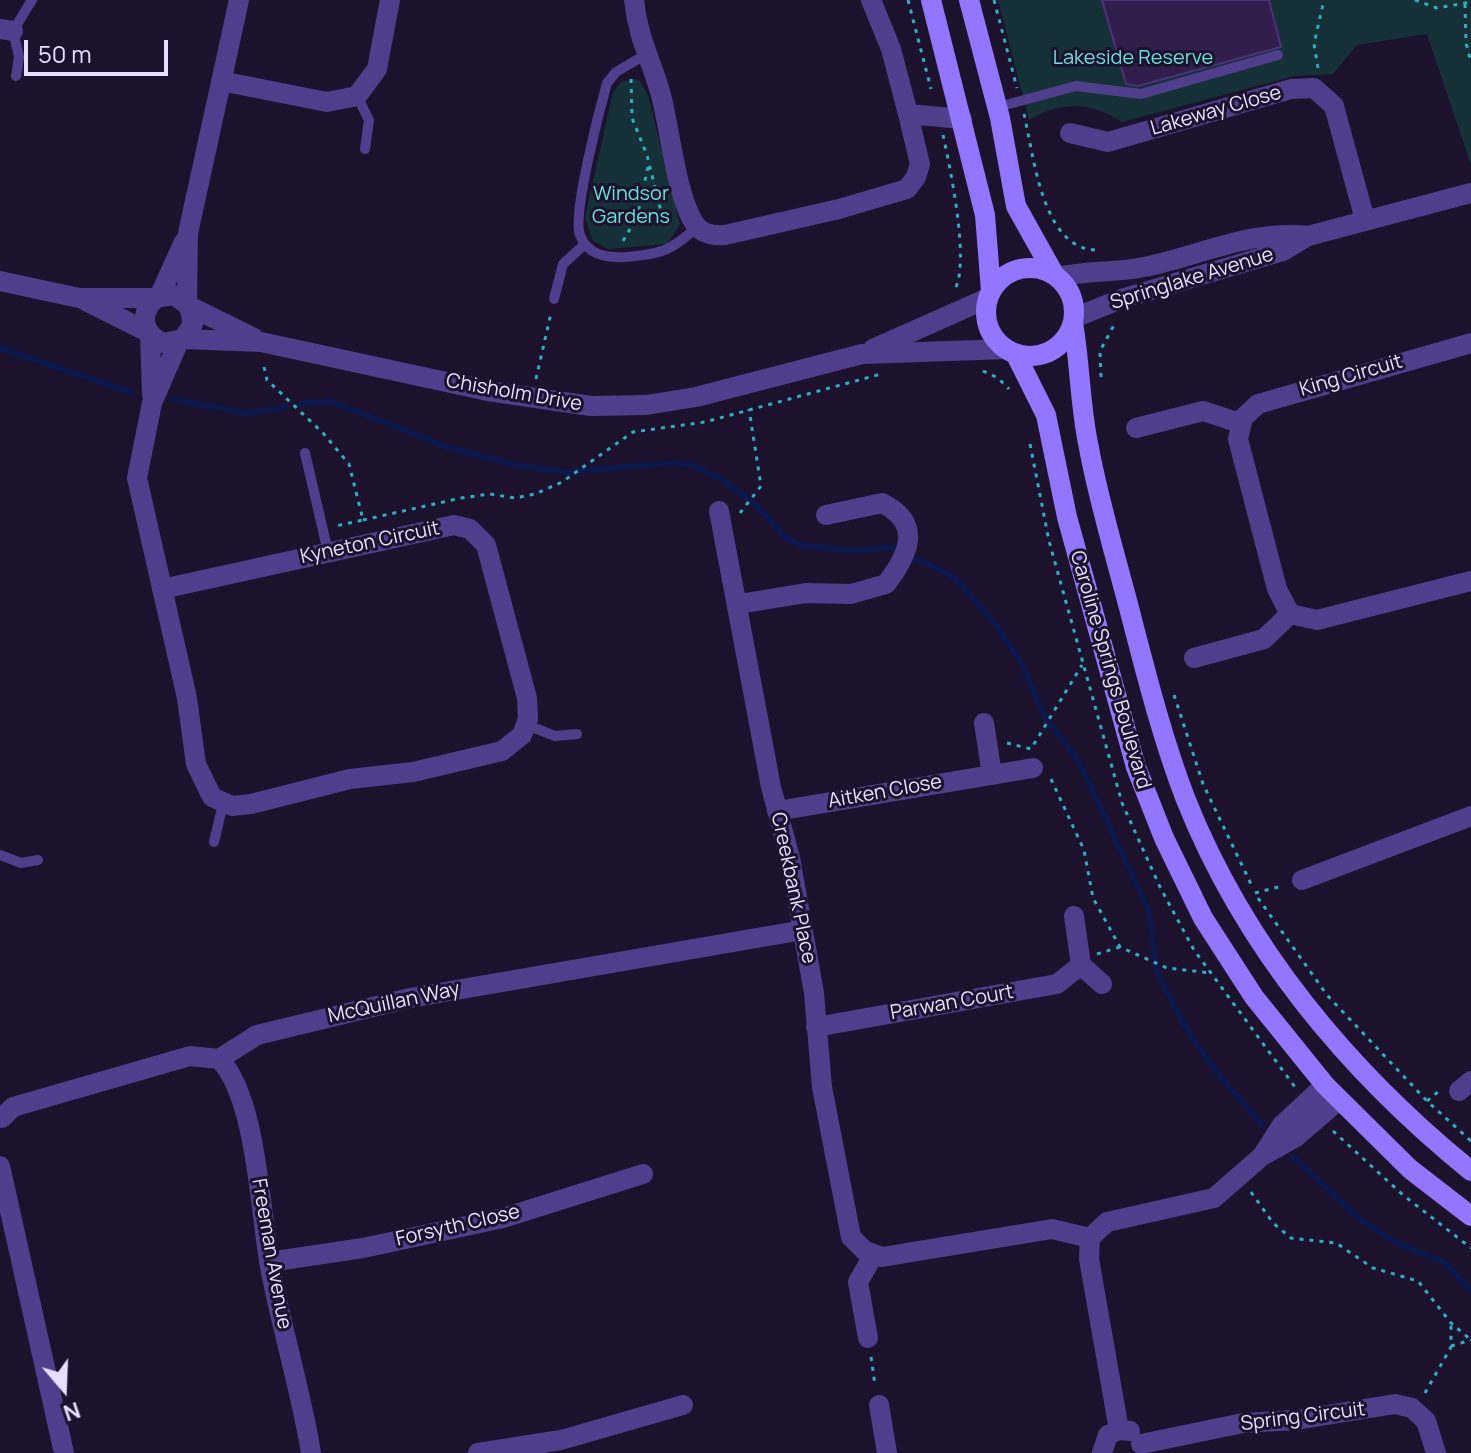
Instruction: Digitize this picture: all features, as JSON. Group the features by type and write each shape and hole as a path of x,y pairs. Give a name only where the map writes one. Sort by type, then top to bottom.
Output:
{"main road":[{"path":"931,0 985,215 989,327 1011,351 1039,355 1051,351 1069,335 1074,321 1072,295 1056,275 1016,206 998,107 969,0"},
{"path":"990,294 1008,273 1019,269 1031,267 1056,275"},
{"name":"Caroline Springs Boulevard","path":"1074,321 1094,471 1157,713 1187,802 1229,888 1270,956 1303,1002 1357,1066 1425,1134 1471,1171"},
{"name":"Caroline Springs Boulevard","path":"1011,351 1046,415 1091,610 1123,727 1154,817 1184,880 1228,958 1279,1031 1332,1092 1410,1169 1471,1216"},
{"path":"1332,1092 1357,1066"}],"street":[{"path":"239,0 188,233 188,304 193,324 181,340 152,403 137,478 187,698 199,775 212,797 223,804 251,804 350,779 413,772 502,751 516,743 527,725"},
{"path":"221,81 327,102 357,96 377,69 390,0"},
{"path":"634,0 645,55 660,92 687,206 688,225 709,235 725,235 839,209 907,189 916,177 920,164 908,114 891,49 871,0"},
{"name":"Lakeway Close","path":"1070,133 1108,142 1291,89 1314,88 1334,106 1365,220"},
{"path":"908,114 962,119"},
{"name":"Springlake Avenue","path":"1074,321 1121,299 1283,251 1308,236 1471,193"},
{"path":"152,403 149,333 145,313 157,298 188,233"},
{"name":"Springlake Avenue","path":"1056,275 1158,264 1268,235 1308,236"},
{"path":"0,281 79,298 157,298 174,295 188,304"},
{"name":"Chisholm Drive","path":"181,340 261,342 532,399 591,406 655,404 696,397 862,354 990,294"},
{"path":"79,298 163,343 181,340"},
{"name":"Chisholm Drive","path":"188,304 261,342"},
{"name":"King Circuit","path":"1240,423 1251,408 1265,401 1471,343"},
{"name":"Chisholm Drive","path":"862,354 1011,351"},
{"path":"1136,428 1203,411 1240,423 1239,445 1250,488 1281,602 1290,614 1301,619 1317,620 1471,581"},
{"path":"739,604 806,593 869,591 891,578 910,537 909,527 899,512 882,503 826,515"},
{"name":"Creekbank Place","path":"719,511 803,930 846,1226 857,1245 873,1256"},
{"name":"Kyneton Circuit","path":"162,589 454,525 470,529 486,545 527,698 527,725"},
{"path":"1194,658 1264,639 1290,614"},
{"path":"984,723 992,775"},
{"name":"Aitken Close","path":"777,811 992,775 1037,762"},
{"path":"1302,880 1471,816"},
{"path":"1074,916 1081,965 1102,984"},
{"name":"McQuillan Way","path":"219,1059 257,1035 395,1001 803,930"},
{"name":"Parwan Court","path":"816,1027 1057,984 1066,981 1081,965"},
{"path":"1,1118 13,1107 190,1056 219,1059"},
{"name":"Freeman Avenue","path":"219,1059 233,1075 254,1157 269,1262 304,1407 311,1453"},
{"path":"1119,1430 1089,1259 1090,1238 1096,1229 1116,1218 1214,1198 1262,1156 1282,1125 1332,1092"},
{"path":"0,1166 64,1453"},
{"name":"Forsyth Close","path":"269,1262 363,1248 503,1218 643,1174"},
{"path":"868,1338 858,1282 873,1256 894,1256 1052,1229 1090,1238"},
{"name":"Spring Circuit","path":"1141,1448 1243,1423 1296,1420 1395,1404 1412,1408"},
{"path":"478,1453 561,1440 683,1405"},
{"path":"879,1405 887,1453"},
{"path":"1412,1408 1426,1421 1436,1453"},
{"path":"1102,1453 1105,1440 1119,1430 1130,1431 1141,1448"}],"lane":[{"path":"16,76 19,57 6,30 32,0"},
{"path":"645,55 616,72 607,83 578,223 585,244 604,257 659,254 676,247 688,225"},
{"path":"998,107 1076,86 1141,94 1278,55"},
{"path":"357,96 369,120 365,149"},
{"path":"554,299 563,264 585,244"},
{"path":"305,453 328,552"},
{"path":"527,725 555,736 577,734"},
{"path":"214,842 223,804"},
{"path":"0,855 21,863 38,860"}],"path":[{"path":"994,0 1054,224 1074,246 1088,250 1113,250 1114,270"},
{"path":"1318,73 1314,44 1324,0"},
{"path":"1415,0 1437,8 1471,2"},
{"path":"1465,4 1466,43 1471,62"},
{"path":"631,79 632,118 649,164 663,220"},
{"path":"623,249 624,233 637,217 649,164"},
{"path":"637,217 655,215 663,220 688,225"},
{"path":"532,399 554,299"},
{"path":"1101,383 1103,340 1112,326 1128,313 1121,299"},
{"path":"264,367 267,380 323,433 349,464 363,520"},
{"path":"323,529 490,494 515,498 562,482 633,432 705,422 889,372"},
{"path":"745,508 759,491 761,481 749,408"},
{"path":"1037,762 1035,743 1082,665"},
{"path":"1172,687 1203,784 1255,893 1327,995 1427,1101 1471,1141"},
{"path":"988,745 1015,743 1037,762 1084,850 1093,898 1120,947 1167,968 1211,973"},
{"path":"1255,893 1302,880"},
{"path":"1251,1192 1273,1223 1291,1238 1336,1243 1373,1268 1418,1281 1451,1323 1471,1340"},
{"path":"1412,1408 1428,1391 1451,1347 1451,1323"},
{"path":"868,1338 879,1405"},
{"path":"1451,1347 1471,1340"}],"green space":[{"name":"Lakeside Reserve","path":"998,0 1471,0 1471,165 1427,34 1357,45 1333,74 1295,76 1122,122 1111,115 1076,106 1052,109 1029,120"},
{"name":"Windsor Gardens","path":"640,81 648,95 680,225 667,244 608,249 592,240 585,217 613,92 621,82"}],"building":[{"path":"1102,0 1269,0 1281,47 1138,86 1126,84"}],"waterway":[{"path":"0,348 131,392"},
{"path":"172,399 246,413 287,407"},
{"path":"300,404 330,401 447,447 519,466 566,472 674,463 695,466 723,480 757,506 786,538 801,545 854,551 891,547 954,577 993,621 1020,661 1045,717 1078,760 1149,911 1156,968 1190,1035 1219,1075 1263,1126"},
{"path":"1293,1157 1362,1221 1395,1242 1445,1263 1471,1291"}]}
